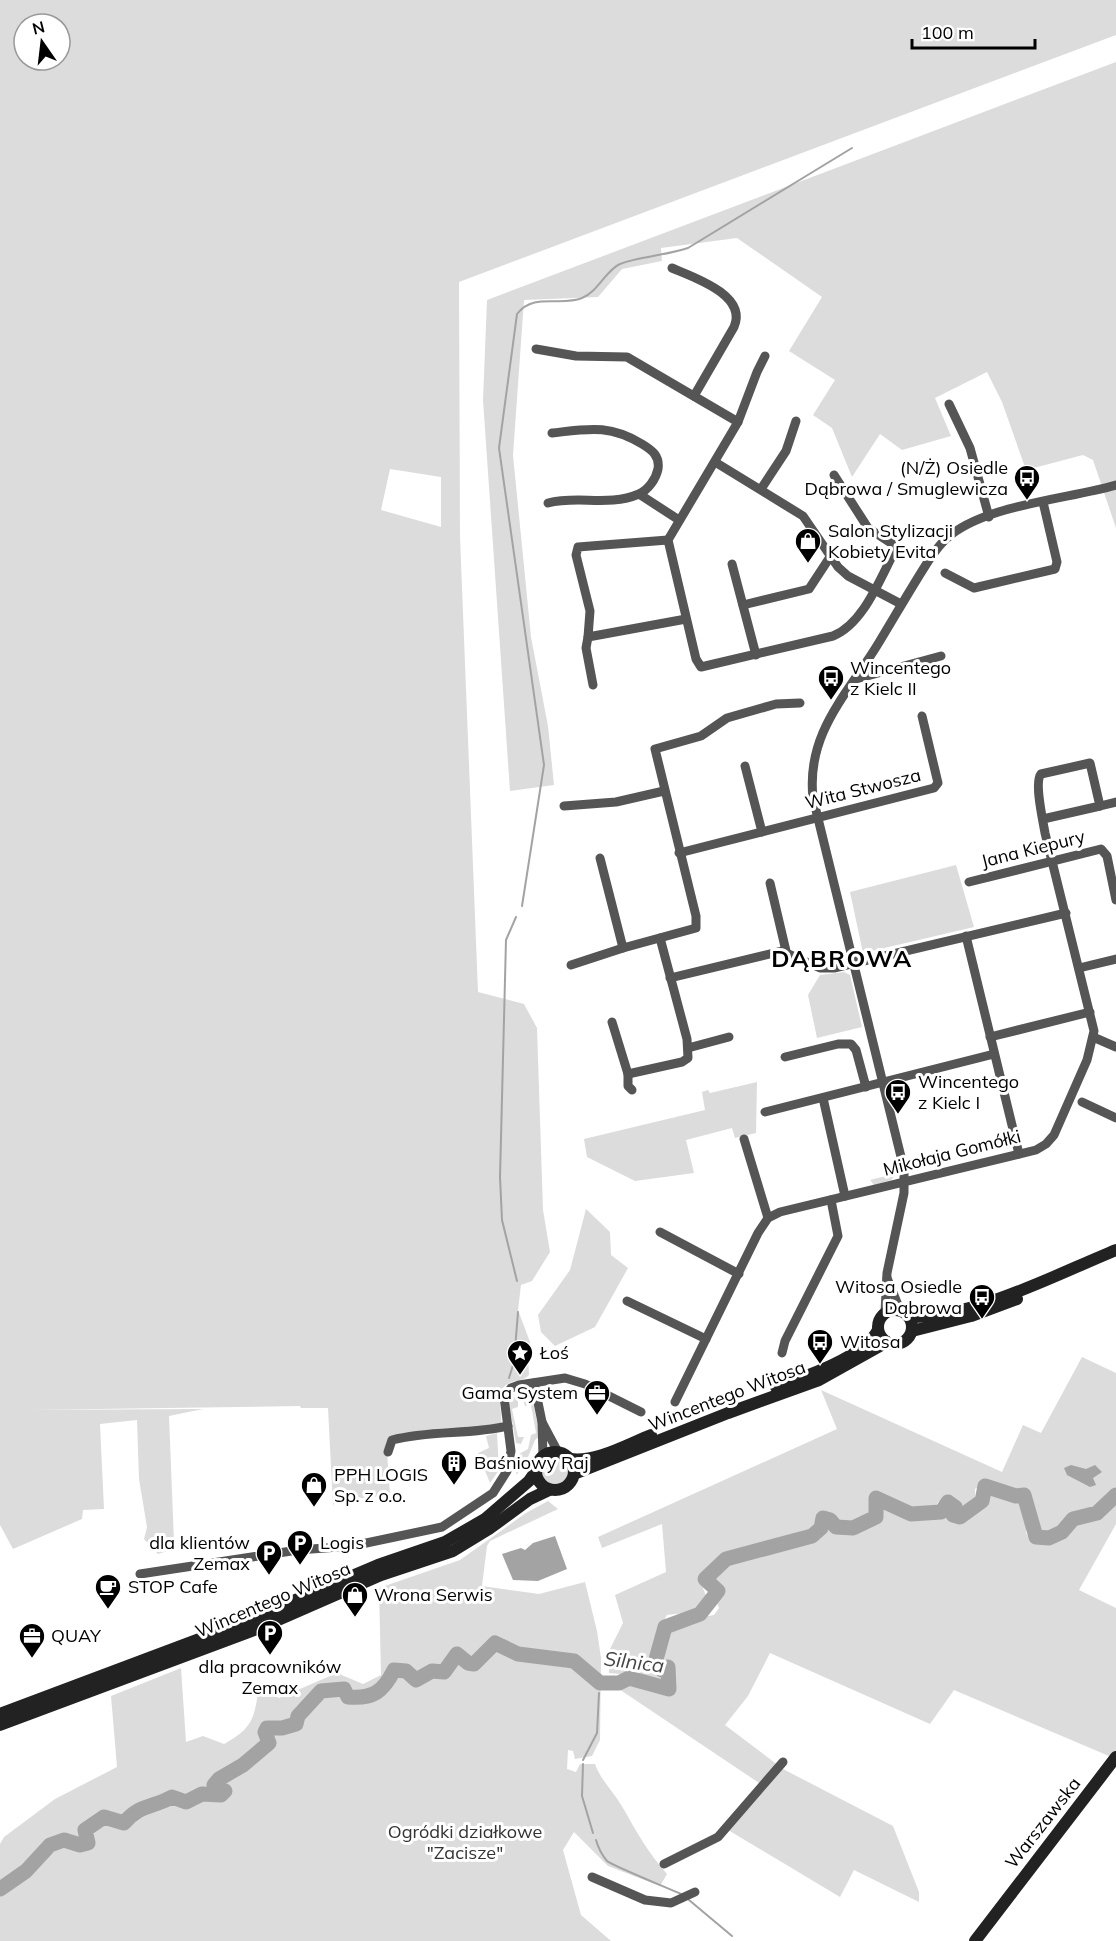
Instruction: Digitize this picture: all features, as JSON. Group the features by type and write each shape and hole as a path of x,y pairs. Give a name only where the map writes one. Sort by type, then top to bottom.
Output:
{"main road":[{"path":"1116,1250 969,1308 936,1316 885,1313 881,1317 878,1329 887,1342 896,1344 904,1342 912,1331 985,1312 1116,1259"},
{"path":"905,1314 912,1331"},
{"name":"Wincentego Witosa","path":"570,1459 581,1459 606,1452 816,1372 860,1347 878,1329"},
{"name":"Wincentego Witosa","path":"574,1474 819,1380 887,1342"},
{"path":"558,1452 570,1459 574,1474 565,1488 549,1490 540,1483 536,1471 543,1456 558,1452"},
{"name":"Wincentego Witosa","path":"0,1714 239,1624 378,1565 445,1542 484,1519 529,1481 536,1471"},
{"name":"Wincentego Witosa","path":"0,1725 262,1627 381,1575 445,1554 469,1542 530,1499 549,1490"},
{"name":"Warszawska","path":"975,1941 1116,1758"},
{"name":"Warszawska","path":"985,1941 999,1910"}],"street":[{"path":"672,268 725,295 737,315 734,327 694,396"},
{"path":"536,349 576,356 627,357 738,422"},
{"path":"765,356 738,422 668,540 699,665 708,667 842,632 857,616 897,547 868,528 842,483 834,475"},
{"path":"949,404 970,448 989,517"},
{"path":"761,489 786,452 796,420"},
{"path":"548,502 562,500 597,502 627,499 648,488 657,474 658,460 651,450 622,432 610,429 552,433"},
{"path":"715,462 803,516 830,557 843,572 901,604"},
{"path":"885,1313 887,1278 905,1182 904,1169 819,818 811,773 817,748 835,709 929,560 946,539 966,525 989,517 1116,485"},
{"path":"639,494 679,520"},
{"path":"945,573 974,588 1055,569 1057,562 1043,502"},
{"path":"593,685 586,648 590,611 576,555 578,547 668,540"},
{"path":"743,605 809,589 830,557"},
{"path":"732,564 756,655"},
{"path":"588,637 686,619"},
{"path":"856,679 941,656"},
{"path":"571,965 623,948 691,931 697,927 654,752 658,747 701,736 732,717 776,704 800,703"},
{"name":"Wita Stwosza","path":"679,853 937,787 922,716"},
{"name":"Mikołaja Gomółki","path":"768,1218 780,1212 1040,1148 1054,1135 1086,1060 1093,1037 1090,1012 1043,819 1038,779 1041,774 1090,763 1100,806"},
{"path":"745,766 762,832"},
{"path":"564,806 616,802 664,791"},
{"path":"1043,819 1116,802"},
{"name":"Jana Kiepury","path":"969,882 1116,848"},
{"name":"Jana Kiepury","path":"1104,850 1116,900"},
{"path":"600,858 623,948"},
{"path":"770,883 786,951"},
{"path":"670,978 786,951 820,968 855,963 1066,913"},
{"path":"966,936 1019,1154"},
{"path":"627,1074 682,1062 689,1056 660,938"},
{"path":"1078,968 1116,959"},
{"path":"990,1037 1090,1012"},
{"path":"612,1022 627,1074 628,1086 632,1090"},
{"path":"688,1048 729,1037"},
{"path":"1093,1037 1116,1047"},
{"path":"785,1057 838,1044 851,1044 856,1050 866,1087"},
{"path":"765,1112 994,1054"},
{"path":"823,1098 845,1196"},
{"path":"1082,1102 1116,1118"},
{"path":"675,1402 768,1218 744,1139"},
{"path":"782,1353 785,1341 838,1236 831,1200"},
{"path":"660,1232 739,1274"},
{"path":"887,1278 905,1314"},
{"path":"627,1300 706,1339"},
{"path":"140,1574 298,1550 352,1546 442,1527 493,1493 503,1480 511,1451 504,1397 512,1388 561,1377 571,1379 641,1412"},
{"path":"534,1383 542,1422 543,1456"},
{"path":"542,1422 558,1452"},
{"path":"388,1452 388,1444 392,1440 411,1435 432,1432 474,1432 508,1426"},
{"path":"664,1864 718,1837 783,1762"},
{"path":"592,1877 645,1900 671,1903 695,1892"}],"green space":[{"path":"0,0 1116,0 1116,35 459,282 460,537 478,992 524,1004 537,1028 543,1210 550,1252 532,1281 521,1285 518,1310 530,1342 529,1375 502,1389 500,1394 501,1424 392,1438 387,1452 390,1495 335,1501 333,1506 328,1408 301,1408 300,1406 26,1410 203,1409 169,1416 174,1542 167,1551 158,1554 144,1539 147,1527 139,1479 137,1420 100,1424 104,1509 83,1510 82,1519 13,1549 0,1525","holes":["390,469 441,477 441,527 381,510"]},
{"path":"1116,62 1116,528 1093,460 1083,455 1026,470 1002,402 987,372 935,398 951,436 902,450 880,434 852,477 832,428 813,415 835,380 789,351 822,297 737,238 661,248 662,261 622,269 598,297 524,300 513,455 531,637 548,726 554,785 510,791 483,400 487,300"},
{"path":"956,865 974,927 863,953 850,892"},
{"path":"844,972 850,975 862,1027 817,1038 808,995 820,975"},
{"path":"757,1082 756,1133 735,1138 732,1128 686,1140 694,1173 635,1181 587,1157 584,1139 705,1110 702,1092 708,1090 710,1093"},
{"path":"898,1173 891,1180 874,1185 870,1180"},
{"path":"586,1209 610,1232 611,1255 628,1268 595,1327 555,1346 541,1332 538,1315 570,1270"},
{"path":"1082,1357 1116,1373 1116,1524 1079,1590 1116,1608 1116,1759 954,1690 930,1724 770,1653 748,1696 725,1725 783,1769 893,1826 919,1892 919,1902 854,1870 840,1897 728,1830 765,1787 610,1683 613,1680 649,1690 670,1692 673,1686 669,1666 657,1667 655,1659 669,1623 714,1615 719,1608 707,1578 728,1560 746,1553 783,1549 812,1540 819,1528 826,1523 830,1523 836,1530 849,1534 877,1519 878,1501 909,1515 925,1518 942,1515 943,1508 949,1504 950,1516 960,1519 984,1502 982,1493 988,1488 1021,1500 1028,1515 1026,1533 1033,1544 1055,1539 1068,1529 1071,1523 1097,1516 1077,1514 1066,1518 1060,1530 1036,1535 1034,1512 1025,1495 998,1486 983,1484 975,1489 975,1502 959,1513 955,1502 948,1498 938,1502 933,1509 918,1512 874,1496 870,1501 870,1516 845,1527 827,1516 820,1515 807,1534 789,1541 736,1550 701,1574 710,1610 667,1615 650,1655 649,1666 653,1672 664,1672 666,1686 659,1686 639,1676 609,1673 609,1651 623,1623 615,1595 666,1572 662,1524 602,1548 598,1537 837,1429 821,1390 1002,1472 1023,1425 1041,1433"},
{"path":"522,1394 533,1402 540,1436 535,1440 526,1462 520,1461 524,1466 516,1475 519,1454 528,1449 531,1435 536,1433 531,1405 525,1406 523,1400 518,1401 518,1407 512,1409 518,1437 524,1437 521,1444 516,1443 509,1404 513,1398"},
{"path":"497,1433 499,1470 490,1483 478,1453 489,1448 486,1436"},
{"path":"555,1457 566,1461 570,1472 566,1483 555,1487 544,1483 540,1472 544,1461"},
{"name":"Ogródki działkowe \"Zacisze\"","path":"548,1501 558,1509 490,1541 487,1546 482,1586 539,1594 585,1582 601,1658 600,1740 592,1756 575,1759 573,1751 568,1750 567,1769 576,1772 580,1764 595,1764 643,1842 667,1874 660,1886 608,1866 574,1832 563,1850 581,1915 611,1941 0,1941 0,1844 4,1837 55,1799 117,1767 111,1696 181,1668 186,1742 203,1736 224,1744 241,1733 251,1722 259,1687 279,1698 337,1673 363,1684 381,1675 379,1588 460,1560 526,1513"}],"shaded area":[{"path":"1071,1465 1086,1469 1095,1465 1102,1472 1093,1478 1096,1485 1090,1487 1067,1475 1064,1468"},
{"path":"555,1536 567,1569 538,1581 513,1580 502,1554 521,1548 525,1550 533,1543"}],"waterway":[{"path":"522,906 544,765 499,448 517,314 531,303 582,298 593,291 610,271 620,264 688,248 852,148"},
{"path":"516,917 506,940 500,1177 502,1220 517,1281"},
{"path":"509,1378 514,1362 518,1312"},
{"name":"Silnica","path":"0,1889 26,1871 50,1845 64,1840 80,1845 88,1843 85,1830 104,1817 124,1823 135,1812 172,1797 186,1802 202,1794 221,1795 225,1791 214,1785 269,1743 265,1732 267,1728 282,1728 296,1724 298,1716 321,1691 344,1689 348,1697 364,1697 381,1689 394,1670 406,1671 416,1680 432,1671 444,1672 457,1654 468,1663 474,1664 495,1643 518,1654 574,1661 600,1683 619,1683 629,1678 669,1689 668,1667 662,1670 655,1663 665,1627 700,1614 718,1591 705,1579 726,1559 812,1536 821,1528 823,1518 830,1520 836,1527 853,1528 876,1517 876,1498 911,1514 941,1512 948,1502 955,1507 953,1515 960,1517 982,1501 985,1486 1016,1496 1024,1495 1036,1537 1049,1538 1062,1532 1073,1519 1097,1513 1116,1495"},
{"path":"583,1760 597,1733 599,1693"},
{"path":"583,1764 582,1796 593,1833"},
{"path":"596,1840 607,1861 681,1894"},
{"path":"689,1900 732,1936"}],"place":[{"name":"(N/Ż) Osiedle Dąbrowa / Smuglewicza","path":"1027,501"},
{"name":"Salon Stylizacji Kobiety Evita","path":"808,564"},
{"name":"Wincentego z Kielc II","path":"831,701"},
{"name":"Wincentego z Kielc I","path":"898,1115"},
{"name":"Witosa Osiedle Dąbrowa","path":"982,1320"},
{"name":"Witosa","path":"820,1365"},
{"name":"Łoś","path":"520,1376"},
{"name":"Gama System","path":"597,1416"},
{"name":"Baśniowy Raj","path":"454,1486"},
{"name":"PPH LOGIS Sp. z o.o.","path":"314,1508"},
{"name":"Logis","path":"300,1566"},
{"name":"dla klientów Zemax","path":"269,1576"},
{"name":"STOP Cafe","path":"108,1610"},
{"name":"Wrona Serwis","path":"355,1618"},
{"name":"dla pracowników Zemax","path":"270,1656"},
{"name":"QUAY","path":"32,1659"}],"district":[{"name":"DĄBROWA","path":"842,959"}]}
